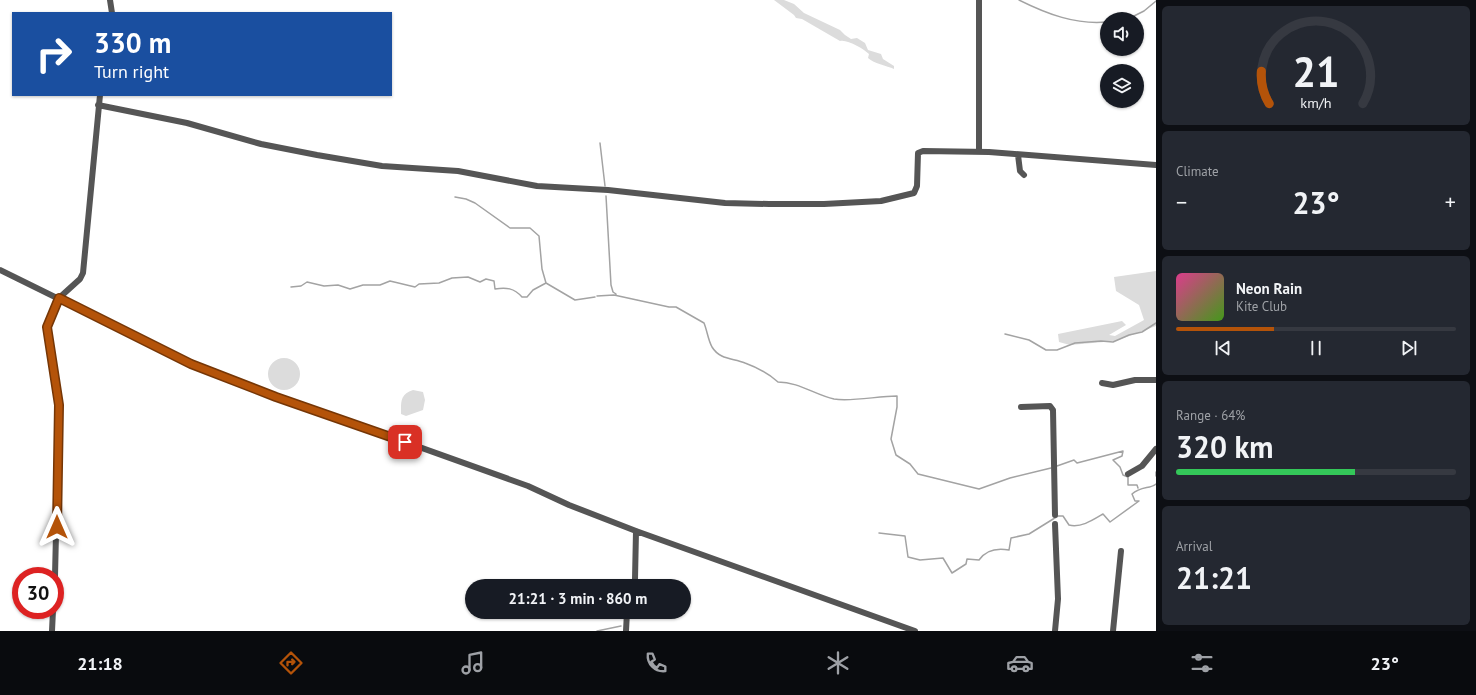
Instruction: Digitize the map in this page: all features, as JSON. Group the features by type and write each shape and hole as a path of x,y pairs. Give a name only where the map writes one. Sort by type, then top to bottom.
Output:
{"street":[{"path":"110,0 112,12"},
{"path":"979,0 979,152"},
{"path":"55,567 59,405 47,327 59,298 80,279 83,273 100,96"},
{"path":"98,105 209,128 261,144 382,166 458,171 537,186 608,190 725,203 824,204 894,198 914,193 917,186 918,153 923,151 979,152 1156,165"},
{"path":"1018,155 1020,170 1024,175"},
{"path":"0,270 198,366 276,397 371,429 528,486 569,505 636,531 915,631"},
{"path":"1102,383 1113,385 1135,380 1156,380"},
{"path":"1021,408 1050,406 1053,410 1055,515"},
{"path":"1128,474 1142,466 1156,449"},
{"path":"1055,524 1058,599 1055,631"},
{"path":"636,531 636,579"},
{"path":"1114,631 1121,551"},
{"path":"52,631 53,619"},
{"path":"626,631 627,619"}],"shaded area":[{"path":"774,0 784,0 794,4 804,13 840,30 851,39 857,38 865,43 868,50 881,54 883,59 894,66 894,69 870,60 868,58 869,54 855,45 847,41 840,41 802,19 796,18"},
{"path":"1156,271 1156,326 1113,342 1115,341 1070,345 1059,342 1058,334 1122,321 1126,325 1109,335 1115,336 1144,320 1139,305 1116,291 1114,277"},
{"path":"284,358 290,359 297,365 300,374 299,380 293,387 284,390 278,389 271,383 268,374 269,368 275,361"},
{"path":"413,390 423,392 425,400 423,410 406,416 401,414 402,399 403,396"}],"waterway":[{"path":"1019,0 1040,10 1073,20 1100,22"},
{"path":"1142,12 1156,1"},
{"path":"600,143 605,186"},
{"path":"606,196 611,285 613,292 616,294"},
{"path":"455,197 466,199 475,203 510,228 530,228 539,236 542,269 546,283"},
{"path":"291,287 301,286 307,282 324,286 338,285 350,289 363,285 380,285 390,281 415,287 419,284 439,283 452,278 468,277 480,282 486,279 494,281 495,289 510,289 522,297 527,297 533,290 546,283 575,300 595,297"},
{"path":"597,296 614,295 669,307 676,307 704,323 712,347 719,354 754,367 778,382 793,384 820,395 841,400 897,396 897,407 891,439 896,455 910,464 918,474 979,489 1010,478 1051,468"},
{"path":"1005,334 1029,340 1046,350 1057,350 1075,343 1101,341 1113,342 1129,335 1142,332 1156,323"},
{"path":"1057,466 1074,460 1077,463 1123,451 1122,456 1113,460 1120,467 1123,475 1128,477 1128,485 1137,485 1138,488"},
{"path":"879,533 905,536 908,557 920,560 943,558 952,573 966,564 967,559 979,560 992,550 1009,550 1011,538 1029,534 1058,516 1063,516 1069,525 1073,526 1087,523 1103,514 1110,522 1139,501 1135,501 1132,494 1135,491 1151,487 1156,484"},
{"path":"597,631 621,626"}],"route":[{"path":"57,527 59,405 47,327 59,298 191,364 276,397 405,442"}]}
